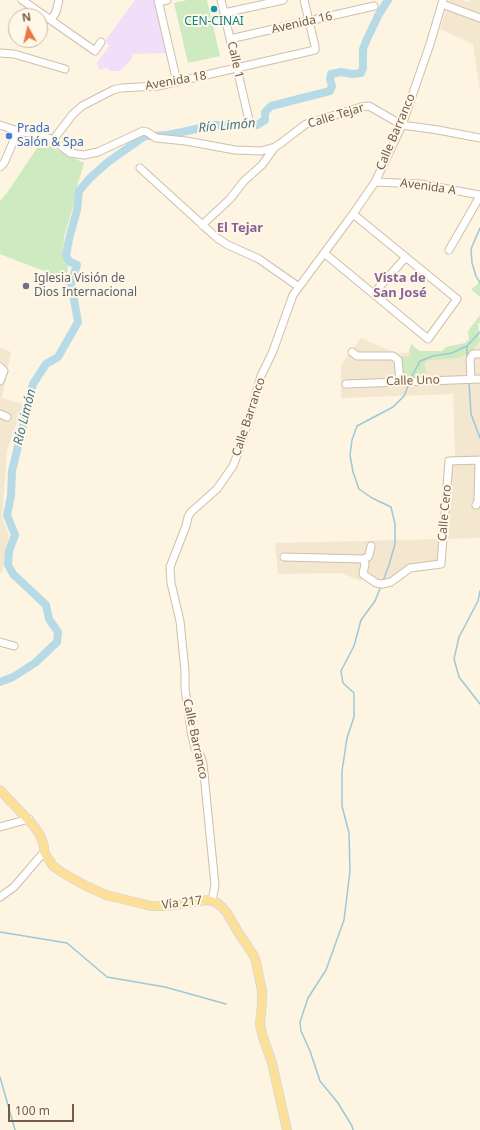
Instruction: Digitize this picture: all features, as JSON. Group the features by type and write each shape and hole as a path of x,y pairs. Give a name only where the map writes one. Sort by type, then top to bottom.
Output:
{"main road":[{"name":"Vía 217","path":"0,790 29,819 40,835 44,846 44,852 53,866 63,874 106,895 151,906 166,906 199,901 212,901 222,907 254,956 256,962 262,991 260,1024 272,1062 287,1130"}],"street":[{"path":"22,0 95,51 101,42"},
{"path":"51,20 56,12 59,0"},
{"path":"167,0 158,1 177,82"},
{"name":"Calle 1","path":"221,0 249,120"},
{"path":"224,13 283,0"},
{"path":"304,0 309,21"},
{"path":"443,2 480,18"},
{"name":"Calle Barranco","path":"212,901 215,885 203,764 201,757 195,748 188,709 180,621 171,583 170,567 191,512 217,489 233,466 241,445 261,376 273,351 293,295 375,182 402,125 443,2"},
{"name":"Avenida 16","path":"230,39 374,6"},
{"name":"Avenida 18","path":"53,140 72,114 82,106 113,90 121,88 158,86 311,51 315,49 309,21"},
{"path":"0,53 14,54 65,69"},
{"name":"Calle Tejar","path":"0,125 18,131 40,135 53,140 70,153 84,155 98,152 143,131 156,138 186,141 235,150 261,151 275,147 306,124 361,107 369,106 402,125"},
{"path":"402,125 480,138"},
{"path":"0,167 4,163 18,131"},
{"path":"202,225 230,199 244,182 262,165 275,147"},
{"path":"140,168 217,238 228,245 259,259 299,287"},
{"name":"Avenida A","path":"375,182 421,184 480,196"},
{"path":"449,250 480,196"},
{"path":"324,253 428,339 457,299 353,214"},
{"path":"374,293 406,257"},
{"path":"352,352 357,356 393,356 398,360 400,382"},
{"path":"471,379 470,359 473,354 480,354"},
{"path":"0,367 4,371 0,381"},
{"name":"Calle Uno","path":"346,384 480,379"},
{"path":"0,414 7,417"},
{"path":"476,505 478,502 479,460"},
{"name":"Calle Cero","path":"362,559 365,564 363,574 376,583 382,584 390,582 410,568 441,564 449,461 479,460"},
{"path":"284,557 362,559 368,557 371,546"},
{"path":"0,642 14,646"},
{"path":"0,827 29,819"},
{"path":"0,896 14,887 44,852"}],"shaded area":[{"path":"135,0 155,0 167,53 133,54 131,60 120,71 111,71 107,68 99,70 97,63 109,46 105,41"},
{"path":"449,0 462,0 469,2 470,0 480,0 480,92 473,44 440,29"},
{"path":"361,338 396,353 470,350 480,338 480,538 443,539 449,461 455,456 453,394 341,398 341,365"},
{"path":"0,347 11,352 2,398 23,404 7,451 2,518 9,535 2,573 0,573"},
{"path":"443,539 441,564 410,568 385,583 363,575 361,581 341,573 278,574 275,543"}],"green space":[{"path":"187,0 207,0 220,56 188,63 174,3"},
{"path":"41,142 84,163 64,237 63,257 68,266 67,277 57,276 0,254 0,201"},
{"path":"480,280 480,297 471,289 478,284"},
{"path":"480,315 480,323 478,323 480,341 472,351 458,358 428,360 425,362 426,379 402,380 399,357 411,356 409,352 411,344 420,351 442,351 446,347 465,343 469,339 468,331"}],"waterway":[{"name":"Río Limón","path":"153,136 168,135 215,125 257,125 265,120 265,112 271,106 330,91 332,86 330,79 331,74 341,72 352,74 361,73 363,68 363,49 379,14 388,0"},
{"name":"Río Limón","path":"0,682 13,677 35,663 57,642 58,632 49,619 46,605 13,574 8,565 9,551 15,535 7,515 11,496 12,471 33,384 46,364 58,357 78,322 71,283 77,265 70,262 66,256 77,210 79,191 90,178 108,162 145,136 149,136"},
{"path":"480,228 471,249 472,263 480,283"},
{"path":"411,378 420,361 433,356 452,353 467,346 480,332"},
{"path":"467,346 467,368"},
{"path":"469,382 471,414 480,438"},
{"path":"383,581 395,544 395,524 391,507 372,498 359,489 353,472 350,455 352,440 357,426 393,407 404,396 409,384"},
{"path":"353,1130 338,1103 320,1081 310,1051 301,1031 300,1022 308,998 326,970 344,920 350,871 349,833 342,806 342,771 347,738 354,717 354,693 343,683 341,671 354,646 361,620 375,601 381,586"},
{"path":"480,591 478,601 459,637 454,659 459,677 480,704"},
{"path":"0,932 67,943 107,977 165,987 226,1004"},
{"path":"0,1077 15,1130"}],"place":[{"name":"CEN-CINAI","path":"214,9"},
{"name":"Prada Salón & Spa","path":"9,136"},
{"name":"Iglesia Visión de Dios Internacional","path":"26,286"}],"district":[{"name":"El Tejar","path":"240,228"},
{"name":"Vista de San José","path":"400,286"}]}
